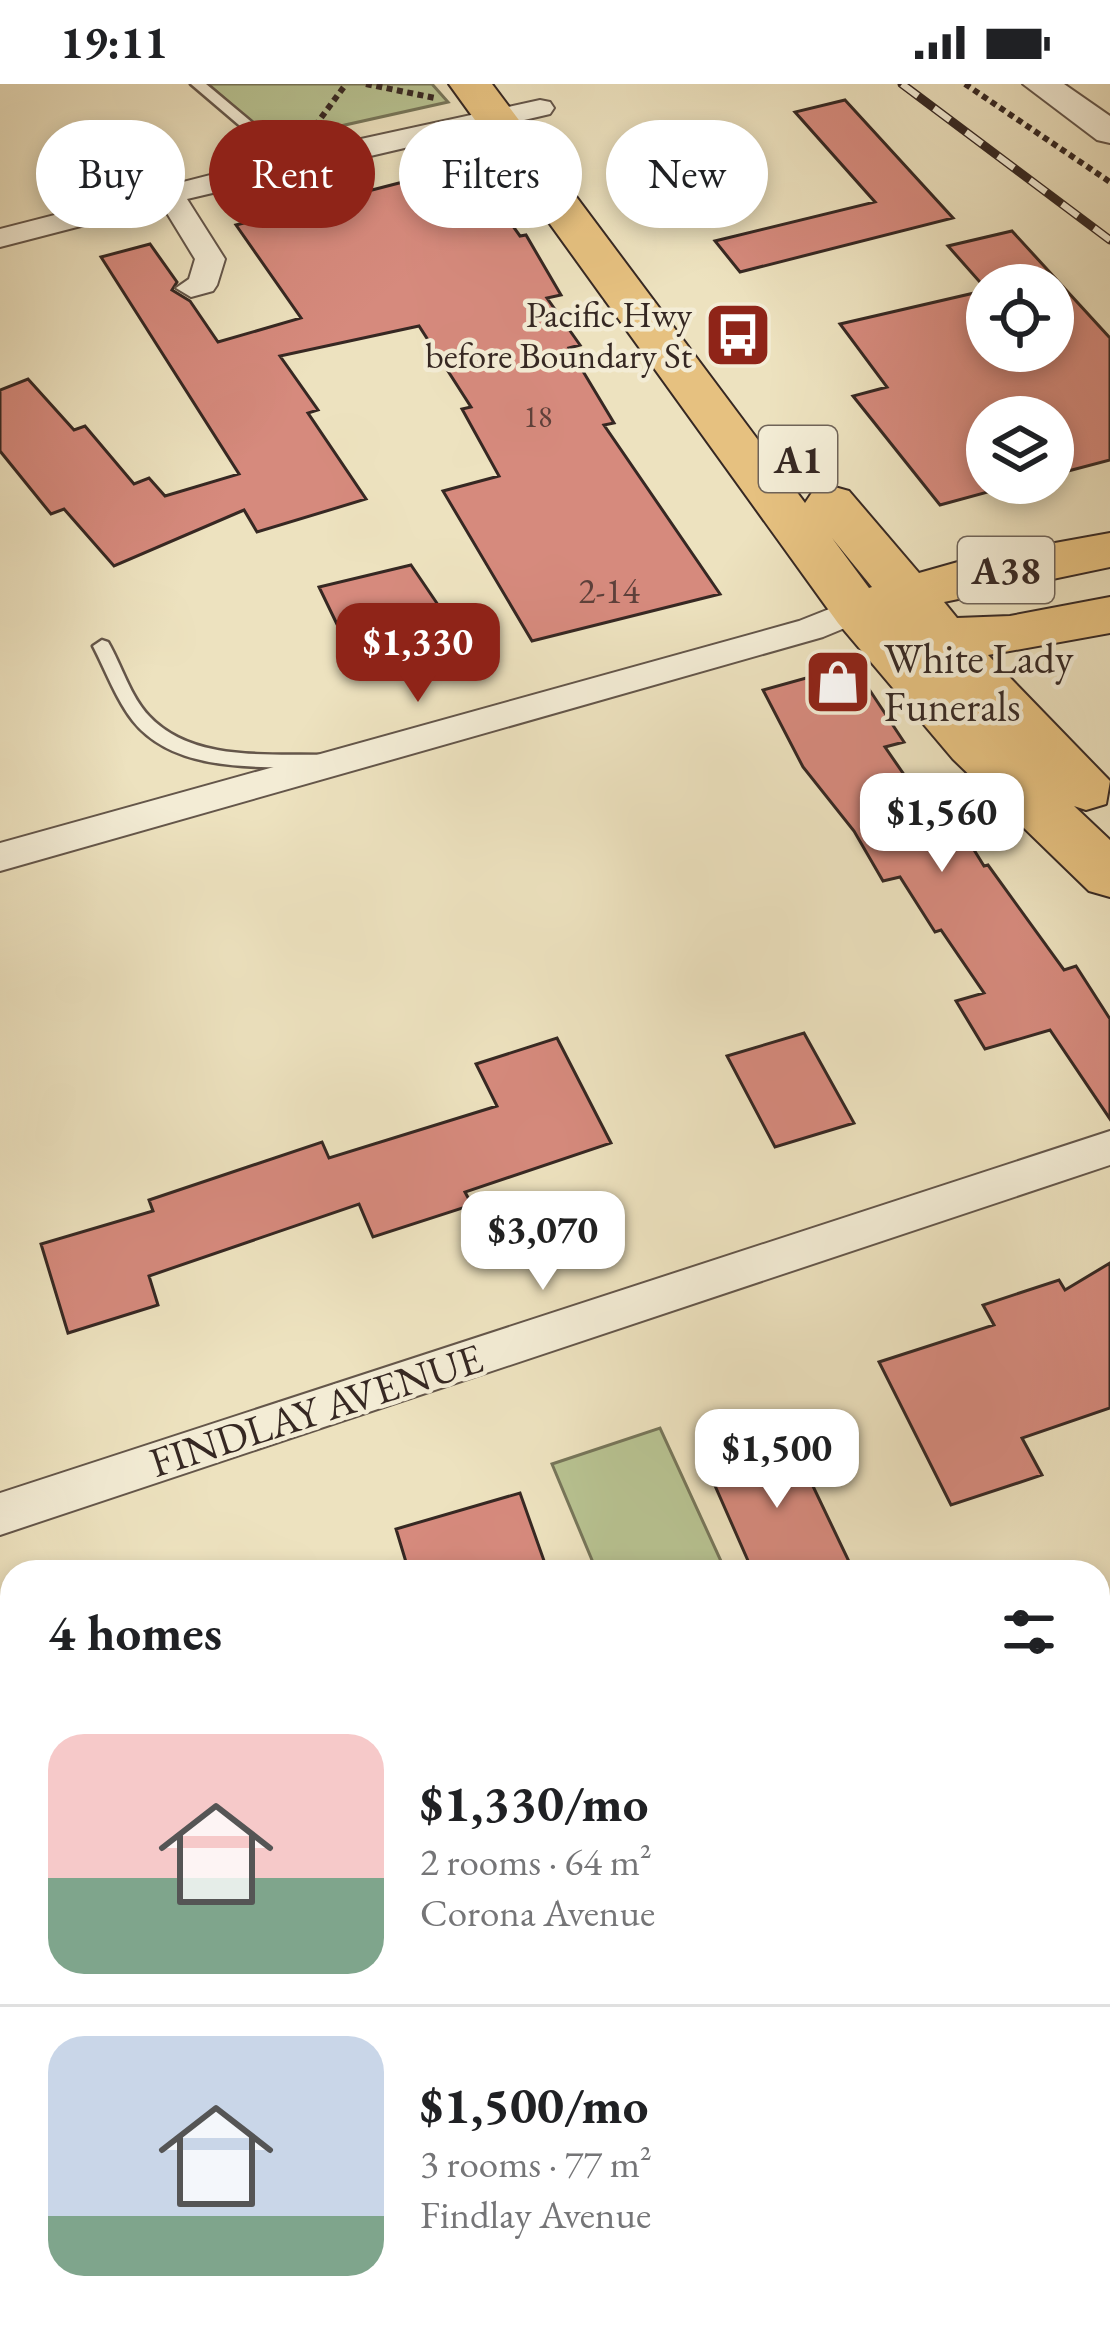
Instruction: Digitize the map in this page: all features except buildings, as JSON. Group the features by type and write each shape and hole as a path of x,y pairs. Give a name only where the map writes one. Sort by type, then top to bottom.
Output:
{"highway":[{"name":"A1","path":"496,99 880,602 973,745 1110,875"},
{"name":"A38","path":"880,602 972,576 1110,550"},
{"name":"A38","path":"880,602 944,639 1011,634 1110,616"},
{"path":"944,639 1000,706 1110,812"}],"street":[{"path":"1041,84 1110,132"},
{"path":"375,137 496,99"},
{"path":"185,218 210,259 202,285 191,288"},
{"path":"0,238 39,228"},
{"path":"0,857 811,629 880,602"},
{"name":"FINDLAY AVENUE","path":"0,1514 1110,1148"}],"lane":[{"path":"198,84 241,120"},
{"path":"102,646 139,717 178,745 211,753 351,762"}],"path":[{"path":"317,120 346,84"},
{"path":"366,84 496,99"},
{"path":"965,84 1110,182"}],"green space":[{"path":"208,84 432,84 448,102 367,120 249,120"},
{"path":"660,1428 720,1560 592,1560 552,1464"}],"railway":[{"path":"902,84 1110,240"}],"place":[{"name":"Pacific Hwy before Boundary St","path":"738,335"},
{"name":"White Lady Funerals","path":"838,682"}]}
